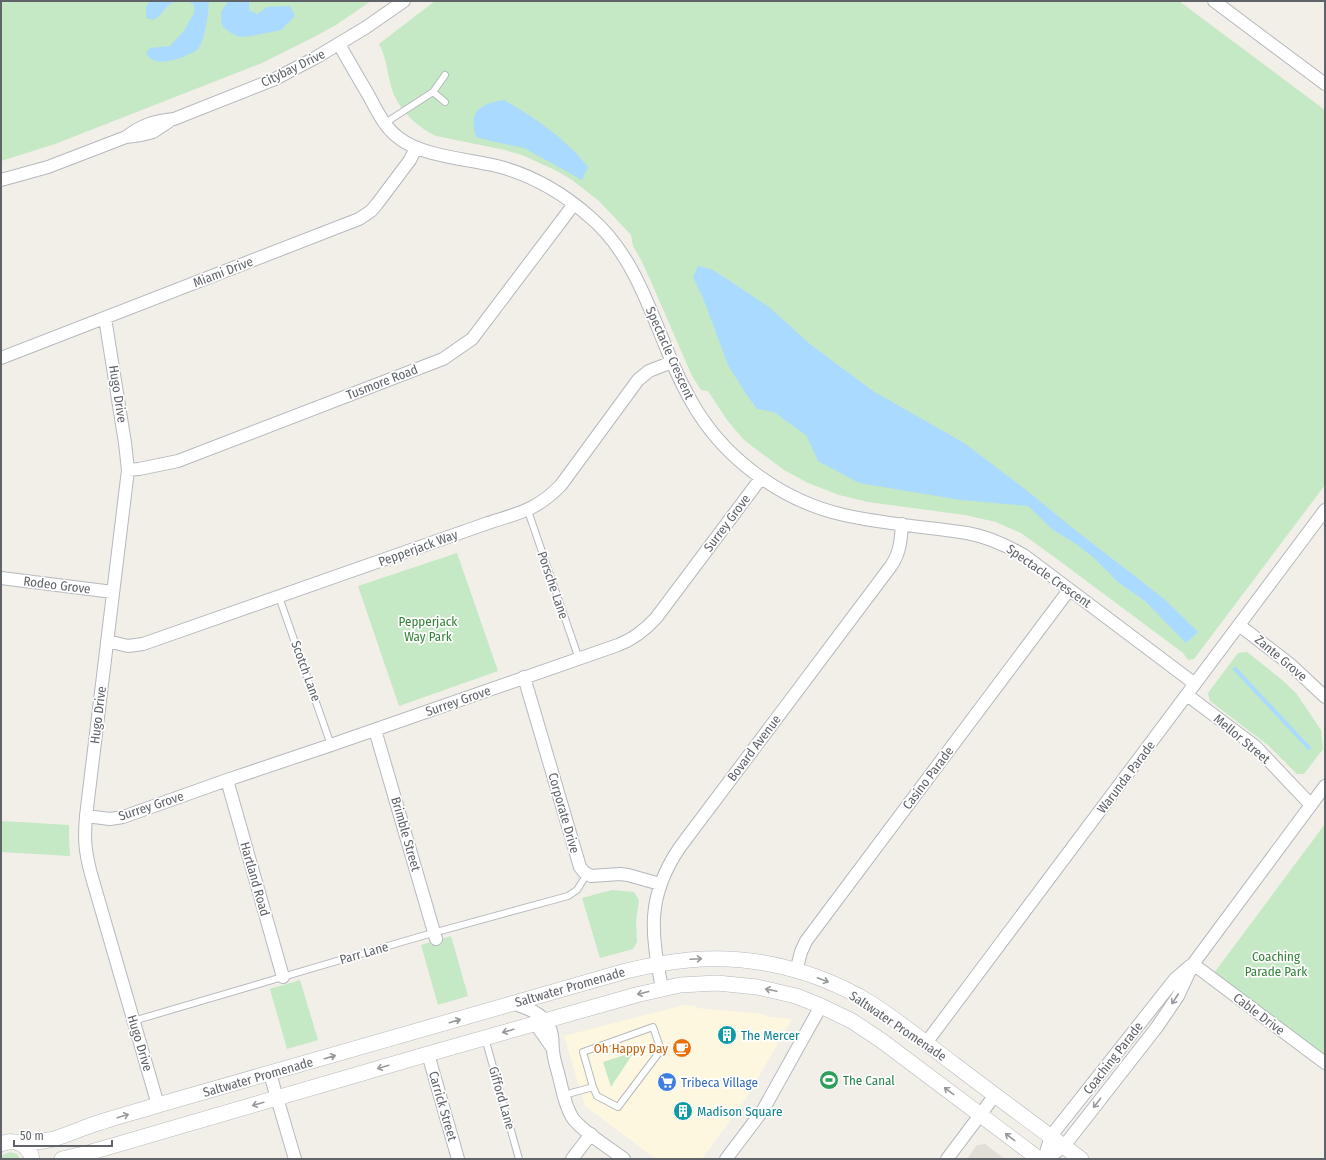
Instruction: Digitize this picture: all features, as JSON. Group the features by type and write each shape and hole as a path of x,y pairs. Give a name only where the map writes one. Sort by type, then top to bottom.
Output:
{"street":[{"name":"Citybay Drive","path":"1,180 48,167 126,137 138,128 150,123 174,118 275,79 339,44 404,1"},
{"path":"1214,1 1325,84"},
{"name":"Spectacle Crescent","path":"339,44 385,123 397,137 416,148 514,171 528,176 555,190 601,226 630,264 672,362 689,398 698,413 710,430 735,457 761,478 798,499 828,511 860,518 967,533 1004,544 1025,556 1195,684"},
{"name":"Miami Drive","path":"1,358 345,225 366,215 377,204 399,176 416,148"},
{"name":"Tusmore Road","path":"128,470 178,461 443,358 472,339 574,204"},
{"name":"Hugo Drive","path":"105,318 126,443 128,470 84,840 88,864 158,1106"},
{"name":"Pepperjack Way","path":"107,641 128,646 143,644 488,523 528,511 551,495 560,485 638,380 649,371 672,362"},
{"name":"Surrey Grove","path":"86,816 110,819 123,817 624,643 648,627 656,618 761,478"},
{"name":"Warunda Parade","path":"926,1043 1325,510"},
{"name":"Bovard Avenue","path":"662,988 653,920 654,907 660,884 666,869 680,847 891,566 900,549 902,524"},
{"name":"Rodeo Grove","path":"1,578 113,592"},
{"name":"Casino Parade","path":"796,971 800,952 806,941 1069,590"},
{"name":"Zante Grove","path":"1239,625 1291,665 1324,698"},
{"name":"Corporate Drive","path":"524,678 576,857 580,867 587,874"},
{"name":"Mellor Street","path":"1187,695 1258,749 1311,805"},
{"name":"Brimble Street","path":"375,730 435,936"},
{"name":"Hartland Road","path":"226,780 283,977"},
{"name":"Coaching Parade","path":"1045,1159 1064,1146 1157,1027 1178,996 1193,964 1325,786"},
{"path":"587,874 594,876 620,874 628,875 660,884"},
{"name":"Saltwater Promenade","path":"10,1142 32,1143 54,1140 89,1126 512,1003 658,964 713,958 760,962 796,971 828,982 854,994 870,1003 926,1043 1082,1159"},
{"name":"Coaching Parade","path":"1045,1159 1051,1136 1174,979 1193,964"},
{"name":"Cable Drive","path":"1193,964 1325,1063"},
{"name":"Saltwater Promenade","path":"62,1159 88,1153 428,1054 662,988 697,983 734,984 779,991 822,1006 852,1021 882,1041 1039,1159"},
{"path":"512,1003 532,1009 536,1012 540,1022 550,1029 552,1049 567,1108 572,1118 624,1159"},
{"path":"726,1159 763,1110 822,1006"},
{"name":"Carrick Street","path":"428,1054 458,1159"},
{"path":"270,1074 295,1159"},
{"path":"947,1159 995,1095"},
{"path":"1,1130 10,1142 28,1150 32,1159"},
{"path":"572,1159 591,1134"}],"lane":[{"path":"385,123 433,92 445,75"},
{"path":"433,92 445,102"},
{"name":"Porsche Lane","path":"528,511 579,659"},
{"name":"Scotch Lane","path":"279,597 331,745"},
{"name":"Parr Lane","path":"133,1021 283,977 435,936 568,896 577,890 587,874"},
{"path":"653,1027 661,1050 618,1107 597,1096 592,1087 582,1052 653,1027"},
{"name":"Gifford Lane","path":"485,1038 519,1159"},
{"path":"564,1095 592,1087"}],"shaded area":[{"name":"Tribeca Village","path":"684,1005 696,1006 696,1008 764,1014 768,1017 792,1019 747,1097 702,1159 656,1159 585,1106 564,1036"},
{"path":"985,1144 1005,1159 967,1159 977,1145"}],"green space":[{"path":"1,1 371,1 336,25 262,63 55,144 1,161"},
{"path":"435,1 1179,1 1325,110 1325,485 1194,659 1188,660 1183,653 1021,533 996,522 965,515 868,502 839,495 808,483 784,470 744,440 727,420 708,391 701,390 692,376 649,277 633,246 631,235 599,201 572,180 557,171 522,155 505,150 436,136 417,124 406,114 397,102 392,89 384,56 379,44"},
{"name":"Pepperjack Way Park","path":"457,553 498,671 399,706 358,586"},
{"path":"1247,652 1296,693 1321,730 1323,749 1304,774 1297,774 1269,746 1210,701 1208,693 1238,653"},
{"path":"1,821 69,825 70,856 1,852"},
{"name":"Coaching Parade Park","path":"1325,824 1325,1056 1214,973"},
{"path":"612,890 634,892 639,900 636,921 637,942 633,949 600,958 582,898"},
{"path":"451,936 468,996 438,1005 421,945"},
{"path":"300,980 318,1040 287,1049 270,989"},
{"path":"634,1052 611,1087 603,1062"},
{"path":"10,1152 17,1154 20,1159 1,1159 3,1155"}],"water":[{"path":"150,1 176,1 170,4 154,20 146,18 146,7"},
{"path":"188,1 209,1 203,39 197,50 179,58 166,61 149,58 146,53 150,48 170,46 184,31 194,13 194,5"},
{"path":"228,1 253,1 249,3 249,10 257,14 267,7 290,6 295,16 281,30 239,37 223,27 221,21 221,12"},
{"path":"504,100 527,114 560,138 580,157 588,167 582,180 524,148 476,137 474,130 474,117 476,113 486,105"},
{"path":"698,266 713,270 769,307 811,345 873,391 964,443 1163,598 1198,632 1186,643 1145,601 1118,582 1094,558 1076,544 1052,529 1028,506 961,500 859,483 818,461 806,435 774,412 757,409 728,365 703,298 693,277"}],"waterway":[{"path":"1235,669 1309,748"}],"place":[{"name":"The Mercer","path":"727,1035"},
{"name":"Oh Happy Day","path":"682,1048"},
{"name":"The Canal","path":"829,1080"},
{"name":"Tribeca Village","path":"667,1082"},
{"name":"Madison Square","path":"683,1111"}]}
